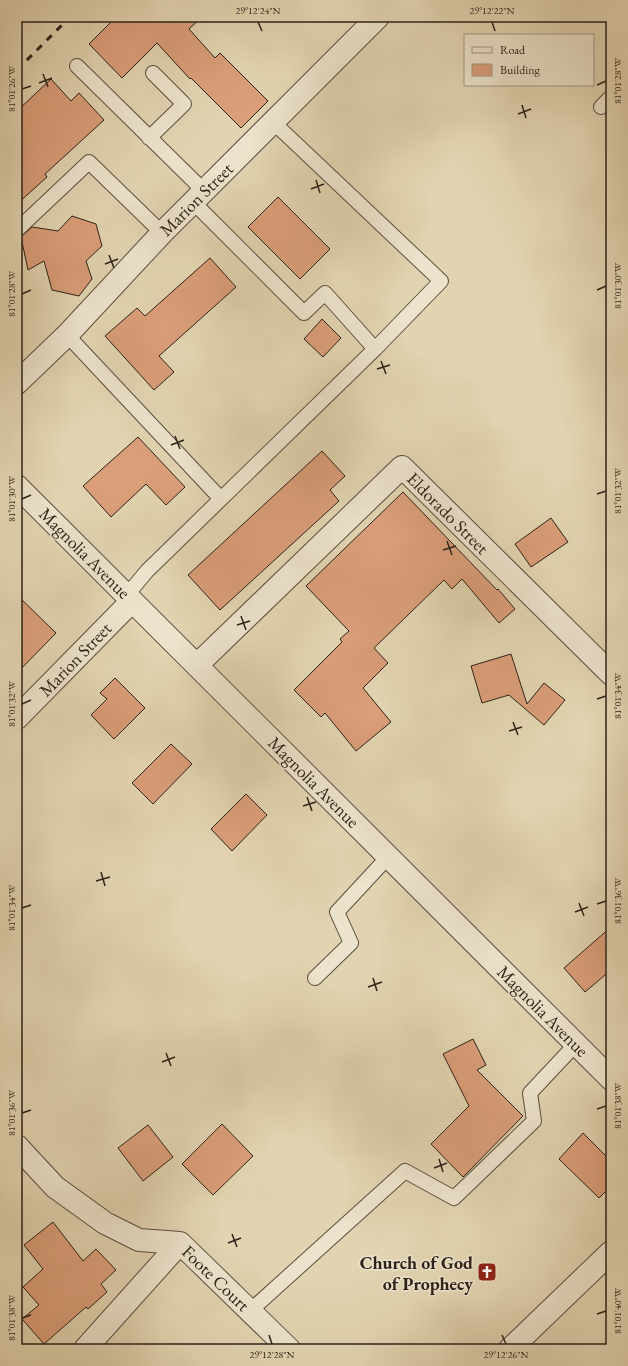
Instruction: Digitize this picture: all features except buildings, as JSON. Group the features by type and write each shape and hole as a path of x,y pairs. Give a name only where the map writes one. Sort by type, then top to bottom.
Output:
{"street":[{"name":"Marion Street","path":"17,383 67,336 162,233 378,17"},
{"name":"Eldorado Street","path":"197,666 402,467 611,674"},
{"name":"Magnolia Avenue","path":"17,486 611,1079"},
{"name":"Marion Street","path":"17,718 129,598"},
{"name":"Foote Court","path":"17,1146 55,1187 104,1223 139,1240 180,1243 289,1349"},
{"path":"85,1349 180,1243"},
{"path":"510,1349 608,1261"}],"lane":[{"path":"77,66 149,138 198,197 304,313 325,293 375,349"},
{"path":"149,138 184,104 153,73"},
{"path":"129,598 147,571 375,349 441,282 273,122"},
{"path":"17,230 89,162 162,233"},
{"path":"67,336 220,499"},
{"path":"315,978 351,943 337,912 388,857"},
{"path":"250,1310 405,1171 454,1198 534,1121 530,1093 576,1044"}],"railway":[{"path":"17,70 70,17"}],"place":[{"name":"Church of God of Prophecy","path":"487,1272"}]}
